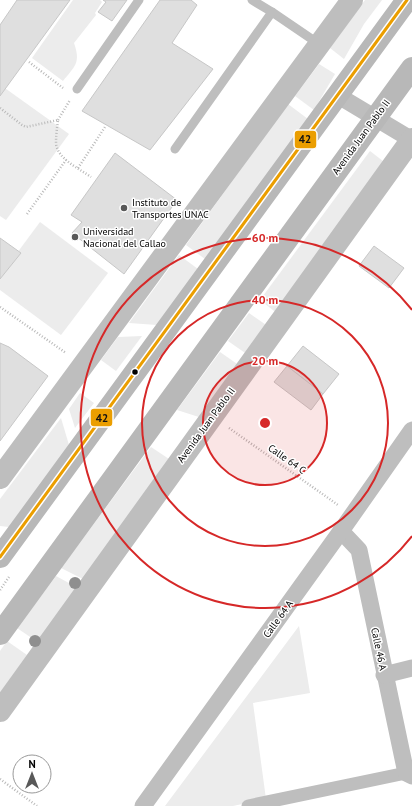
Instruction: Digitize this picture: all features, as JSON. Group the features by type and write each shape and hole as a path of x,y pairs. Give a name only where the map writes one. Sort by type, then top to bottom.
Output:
{"main road":[{"path":"0,557 406,0"},
{"name":"Avenida Juan Pablo II","path":"0,634 412,68"}],"street":[{"path":"0,478 352,0"},
{"path":"338,94 412,140"},
{"name":"Avenida Juan Pablo II","path":"0,711 412,140"},
{"name":"Calle 64 A","path":"143,806 342,531 412,430"},
{"name":"Calle 46 A","path":"342,531 359,550 384,675 409,775"},
{"path":"384,675 412,668"},
{"path":"248,806 409,775"}],"lane":[{"path":"75,92 139,0"},
{"path":"252,0 319,44"},
{"path":"174,149 272,12"}],"path":[{"path":"29,62 75,92 58,120 56,146 66,160 91,177"},
{"path":"0,108 26,127 58,120"},
{"path":"78,168 105,127"},
{"path":"27,214 66,160"},
{"path":"0,307 82,366"},
{"name":"Calle 64 C","path":"212,416 353,515"},
{"path":"0,779 37,806"}],"shaded area":[{"path":"73,0 100,0 102,2 95,13 96,15 74,43 77,55 76,64 63,81 32,58"},
{"path":"365,0 382,0 364,24 344,59 330,48"},
{"path":"319,64 335,74 314,110 295,96"},
{"path":"2,86 69,134 6,220 0,216 0,88"},
{"path":"288,104 308,119 205,259 186,245"},
{"path":"370,151 388,165 278,314 260,300"},
{"path":"40,222 108,273 61,335 0,290 0,276"},
{"path":"179,255 198,269 157,325 129,323"},
{"path":"249,313 269,327 248,355 228,341"},
{"path":"142,336 116,371 101,360 118,337"},
{"path":"220,352 240,366 202,418 177,410"},
{"path":"80,393 94,403 75,428 69,409"},
{"path":"61,418 69,445 9,527 0,526 0,499"},
{"path":"151,447 172,461 85,580 61,568"},
{"path":"56,576 78,588 39,643 17,628"},
{"path":"299,626 310,693 253,703 266,799 233,806 165,806"},
{"path":"7,641 27,655 0,693 0,651"}],"building":[{"path":"17,0 70,0 0,96 0,25"},
{"path":"103,0 127,0 112,21 98,12 106,2"},
{"path":"160,0 191,0 197,5 172,43 213,69 150,150 82,111"},
{"name":"Instituto de Transportes UNAC","path":"115,153 177,200 124,274 72,233 82,222 71,215"},
{"path":"0,238 21,253 0,279"},
{"path":"374,246 404,268 389,288 359,266"},
{"path":"0,343 9,347 48,376 0,441"},
{"path":"303,346 339,374 323,394 287,366"},
{"path":"287,366 323,394 311,410 274,382"}],"transit line":[{"name":"42","path":"0,557 407,0"}],"place":[{"name":"Instituto de Transportes UNAC","path":"124,208"},
{"name":"Universidad Nacional del Callao","path":"75,237"}]}
